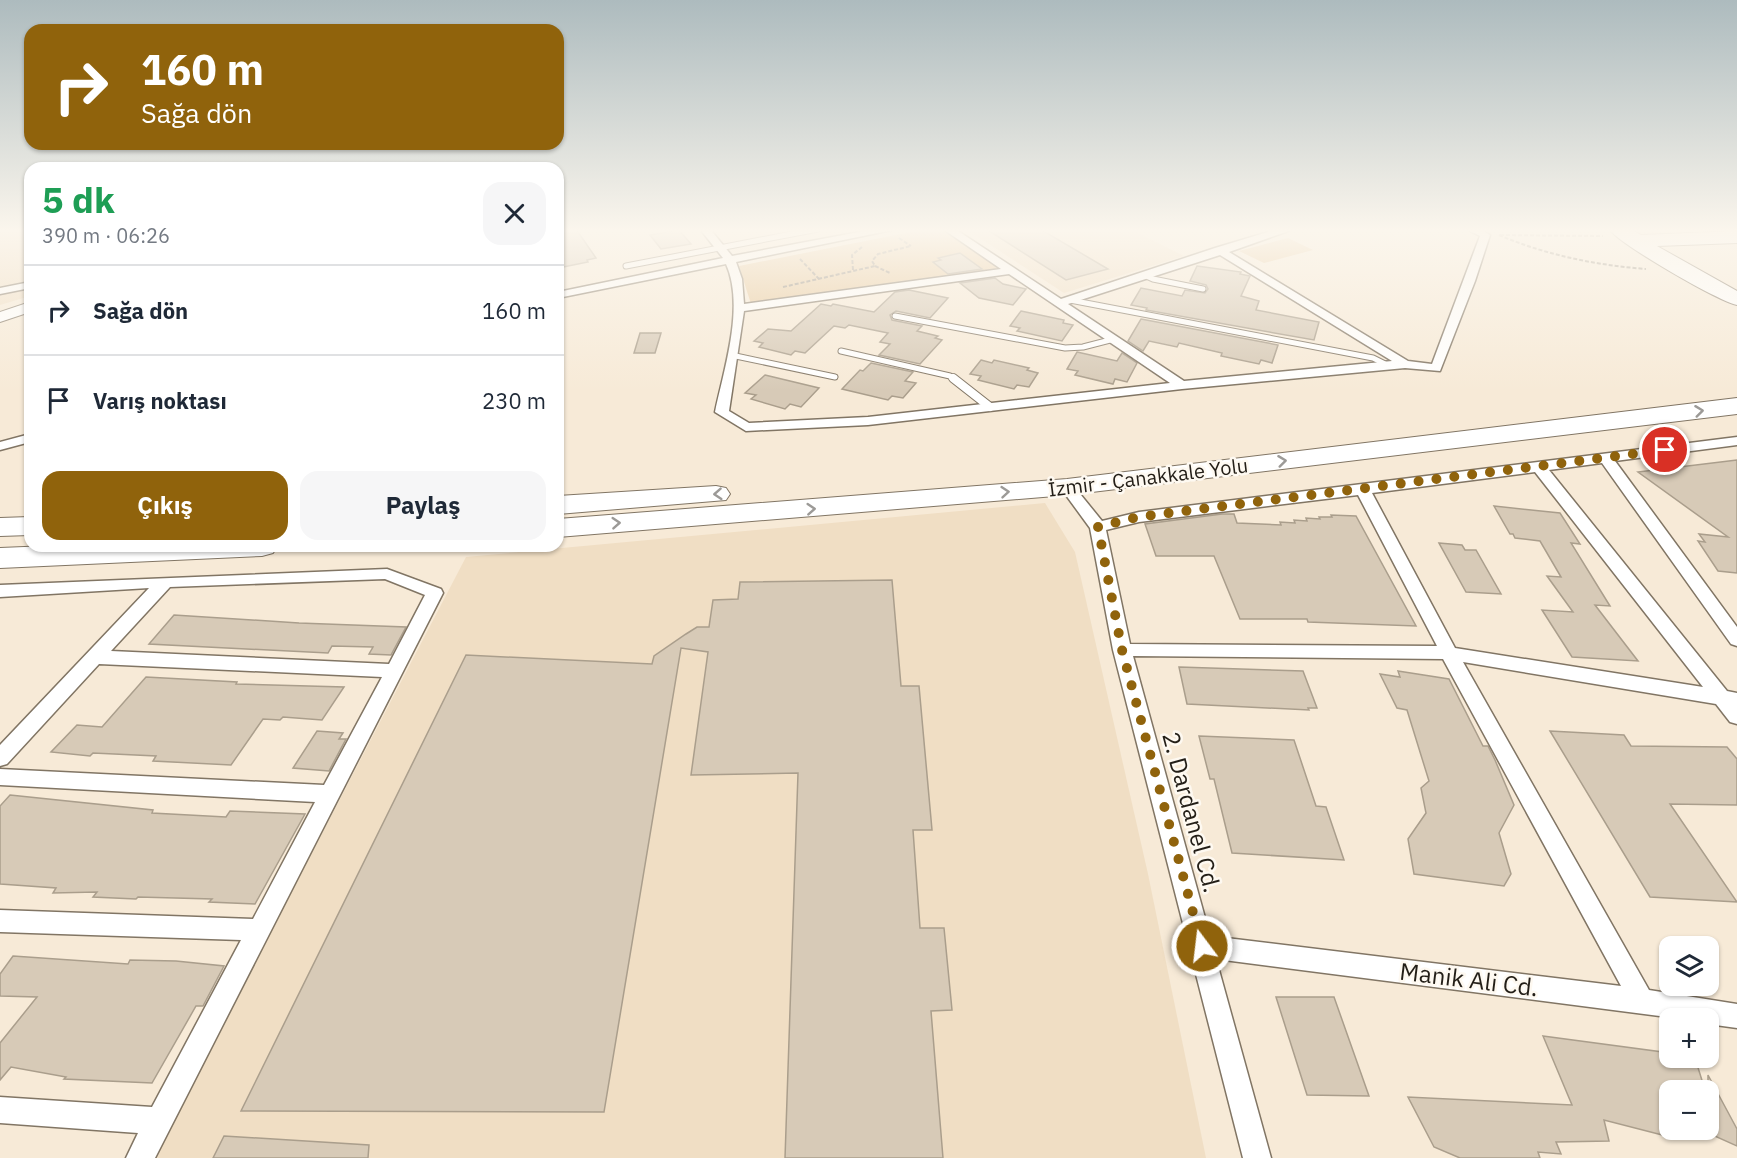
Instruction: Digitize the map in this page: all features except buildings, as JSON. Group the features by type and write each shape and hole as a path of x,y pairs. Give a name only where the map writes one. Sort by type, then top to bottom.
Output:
{"highway":[{"path":"1713,283 1737,299"},
{"name":"İzmir - Çanakkale Yolu","path":"564,505 953,478 1264,444 1737,386"},
{"name":"İzmir - Çanakkale Yolu","path":"564,528 1067,487 1737,406"},
{"path":"0,527 24,526"},
{"path":"0,558 131,552"}],"street":[{"path":"564,294 616,283"},
{"path":"738,283 739,303 722,412 746,427 868,421 1182,385 1405,364 1436,368 1469,283"},
{"path":"739,303 904,283"},
{"path":"1034,283 1065,301 1113,339 1182,385"},
{"path":"1065,301 1120,283"},
{"path":"1273,283 1405,364"},
{"path":"0,291 24,286"},
{"path":"0,317 24,309"},
{"path":"0,446 24,440"},
{"path":"1098,527 1138,517 1735,443"},
{"path":"1606,458 1737,640"},
{"path":"1539,467 1730,699 1737,717"},
{"name":"2. Dardanel Cd.","path":"1067,487 1098,527 1122,650 1257,1158"},
{"path":"1363,490 1449,653 1642,1001"},
{"path":"0,591 387,574 435,593 140,1158"},
{"path":"0,758 165,582"},
{"path":"1122,650 1449,653 1730,699"},
{"path":"94,657 394,671"},
{"path":"0,777 331,794"},
{"path":"0,921 260,930"},
{"name":"Manik Ali Cd.","path":"1202,946 1642,1001 1737,1016"},
{"path":"0,1110 160,1121"}],"lane":[{"path":"1171,283 1203,290"},
{"path":"1065,301 1373,358 1389,366"},
{"path":"895,316 1059,348 1077,348 1113,339"},
{"path":"841,351 950,376 990,407"},
{"path":"731,356 835,377"}],"path":[{"path":"739,303 803,283"}],"shaded area":[{"path":"0,283 24,283 24,298 0,305"},
{"path":"744,283 901,283 751,304"},
{"path":"1049,283 1096,283 1064,293"},
{"path":"1045,503 1075,552 1148,874 1206,1158 153,1158 466,557 520,552 564,552 564,548"}],"route":[{"path":"1202,946 1122,650 1098,527 1138,517 1665,450"}]}
